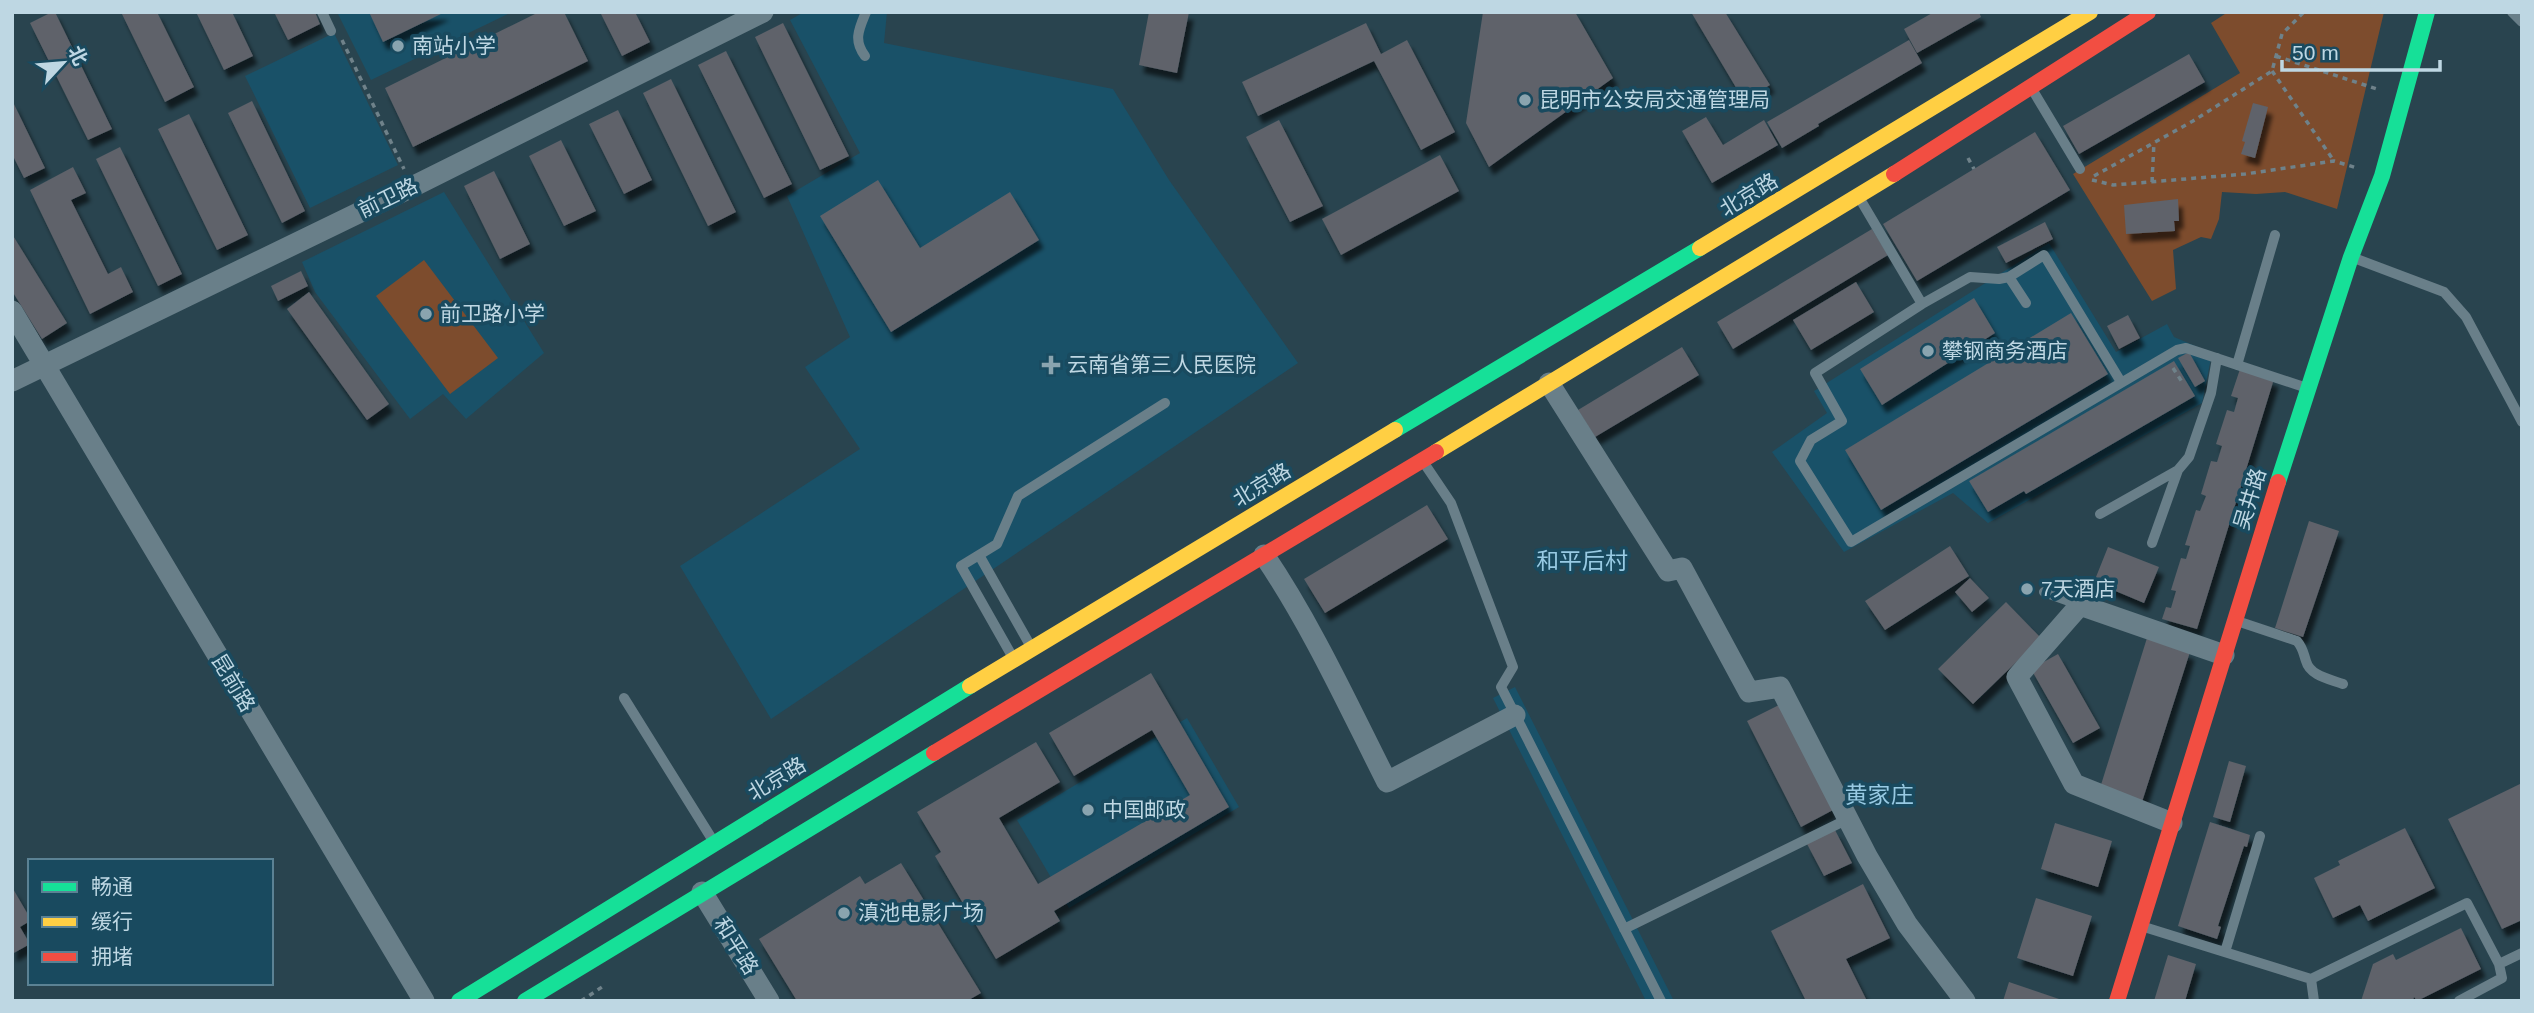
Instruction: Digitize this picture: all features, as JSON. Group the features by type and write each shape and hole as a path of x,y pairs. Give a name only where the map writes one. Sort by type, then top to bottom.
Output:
{"main road":[{"path":"525,1001 1858,197 2148,12"},
{"name":"吴井路","path":"2117,1001 2307,388 2351,257 2382,176 2427,12"},
{"name":"北京路","path":"460,1001 714,841 1014,658 1869,148 2089,13"}],"street":[{"name":"前卫路","path":"12,382 763,12"},
{"name":"昆前路","path":"12,311 424,1001"},
{"path":"1549,383 1668,571 1682,568 1749,692 1780,687 1848,819 1907,925 1965,1001"},
{"path":"1264,555 1284,584 1317,644 1387,782 1515,715"},
{"path":"2172,823 2074,785 2017,677 2080,605 2224,655"},
{"name":"和平路","path":"702,892 769,1001"}],"lane":[{"path":"322,12 331,31"},
{"path":"865,56 856,37 866,12"},
{"path":"2512,12 2522,22"},
{"path":"2031,87 2080,169"},
{"path":"1858,197 1922,304"},
{"path":"2237,365 2276,235"},
{"path":"2121,382 2093,342 2044,255 2009,277 1970,277 1922,304 1815,373 1842,421 1811,440 1800,461 1851,542 2177,350 2186,348 2307,388"},
{"path":"2351,257 2444,292 2466,317 2522,422"},
{"path":"2009,277 2026,303"},
{"path":"2101,514 2178,470 2189,457 2211,393 2217,358"},
{"path":"1014,658 961,566 997,544 1018,496 1165,403"},
{"path":"1422,460 1451,503 1513,667 1501,687 1661,1001"},
{"path":"2152,543 2178,470"},
{"path":"979,555 1031,648"},
{"path":"2044,592 2080,605"},
{"path":"2235,620 2297,641 2303,647 2306,664 2313,673 2343,684"},
{"path":"624,698 714,841"},
{"path":"1624,929 1848,819"},
{"path":"2225,952 2260,836"},
{"path":"2140,925 2311,979 2468,903 2499,964 2502,978 2459,1001"},
{"path":"2499,964 2522,953"},
{"path":"2311,979 2314,1001"}],"path":[{"path":"2304,12 2282,34 2272,71 2193,121 2089,178 2113,185 2245,174 2334,161 2382,176"},
{"path":"331,31 336,28 412,187"},
{"path":"2276,56 2404,97"},
{"path":"2272,71 2334,161"},
{"path":"2152,182 2154,142"},
{"path":"2170,363 2182,382"}],"shaded area":[{"name":"南站小学","path":"337,12 512,12 371,80"},
{"name":"云南省第三人民医院","path":"804,12 887,12 884,43 1113,89 1169,180 1298,363 771,719 680,566 860,449 805,367 850,337 787,196 860,153 790,20"},
{"path":"2228,12 2384,12 2337,209 2285,192 2222,192 2219,219 2211,239 2201,237 2173,250 2176,289 2152,301 2073,174 2240,73 2211,23"},
{"path":"334,33 398,165 310,208 245,76"},
{"name":"前卫路小学","path":"444,192 544,353 466,419 443,394 410,419 315,292 302,262"},
{"path":"2049,243 2116,352 2167,324 2174,337 2212,353 2202,403 1988,523 1953,493 1844,552 1772,452 1827,413 1814,391"},
{"path":"424,260 498,358 450,394 376,296"},
{"path":"1515,687 1674,1001 1646,1001 1493,698"},
{"path":"1187,718 1239,807 1069,908 1017,820"}],"building":[{"path":"55,12 112,129 88,140 30,23"},
{"path":"121,12 157,12 194,87 165,102"},
{"path":"196,12 232,12 253,56 224,70"},
{"path":"274,12 315,12 320,24 288,40"},
{"path":"369,12 445,12 383,42"},
{"path":"539,12 564,12 588,61 413,147 385,88"},
{"path":"600,12 635,12 650,42 622,56"},
{"path":"1149,12 1189,12 1177,73 1139,65"},
{"name":"昆明市公安局交通管理局","path":"1483,12 1575,12 1613,78 1489,167 1466,123"},
{"path":"1691,12 1725,12 1770,85 1744,101"},
{"path":"1934,12 1979,12 1981,17 1917,53 1904,29"},
{"path":"783,23 849,156 820,170 755,37"},
{"path":"1366,23 1381,54 1407,40 1455,132 1421,150 1374,61 1258,116 1242,82"},
{"path":"1909,40 1922,63 1782,148 1767,122"},
{"path":"726,51 792,184 764,198 698,65"},
{"path":"2189,54 2205,82 2079,154 2063,126"},
{"path":"671,79 736,212 708,226 643,93"},
{"path":"12,100 45,168 24,178 12,154"},
{"path":"252,101 305,211 282,223 228,113"},
{"path":"2253,103 2268,107 2255,158 2241,154"},
{"path":"618,110 652,180 624,194 589,124"},
{"path":"189,114 248,235 217,250 158,129"},
{"path":"1706,117 1723,145 1764,120 1778,145 1712,183 1682,131"},
{"path":"1279,120 1323,206 1290,222 1246,137"},
{"path":"2035,132 2070,190 1917,281 1883,224"},
{"path":"561,140 596,211 564,226 529,156"},
{"path":"120,147 182,274 158,286 96,159"},
{"path":"1440,155 1459,191 1341,255 1322,219"},
{"path":"73,167 86,193 71,200 108,274 121,267 133,292 90,314 30,190"},
{"path":"494,171 530,244 500,259 464,186"},
{"path":"878,180 920,248 1010,192 1039,240 891,332 820,216"},
{"path":"2178,199 2179,221 2174,221 2175,231 2126,234 2124,205"},
{"path":"2045,222 2053,239 2006,263 1997,247"},
{"path":"1872,229 1888,255 1733,349 1717,322"},
{"path":"12,234 67,323 42,339 12,291"},
{"path":"301,271 308,286 278,301 271,286"},
{"path":"1856,282 1874,312 1811,350 1793,320"},
{"path":"309,292 389,404 367,420 287,309"},
{"name":"攀钢商务酒店","path":"1974,298 1995,333 1882,405 1860,369"},
{"path":"2071,313 2108,374 1881,510 1845,450"},
{"path":"2128,315 2140,338 2119,349 2107,326"},
{"path":"1682,347 1699,375 1595,437 1578,410"},
{"path":"2189,352 2205,381 2195,387 2178,358"},
{"path":"2174,361 2195,396 2026,494 2024,491 1988,512 1969,481"},
{"path":"2240,369 2274,379 2197,629 2162,619 2166,607 2171,608 2176,591 2171,590 2181,558 2186,559 2190,546 2185,545 2196,510 2200,511 2206,496 2201,494 2211,461 2217,462 2222,446 2216,444 2227,410 2234,412 2238,398 2231,396"},
{"path":"1427,505 1448,539 1325,613 1304,579"},
{"path":"2309,521 2339,531 2303,637 2275,628"},
{"path":"1950,546 1969,576 1885,630 1865,601"},
{"path":"2108,547 2159,567 2144,603 2094,582"},
{"path":"1970,578 1989,598 1972,612 1955,592"},
{"path":"2006,602 2041,638 1973,704 1938,669"},
{"path":"2147,638 2190,652 2142,802 2100,788"},
{"path":"2058,654 2100,728 2073,743 2031,669"},
{"path":"1151,673 1229,807 1054,911 1060,921 996,959 935,856 941,852 917,812 1036,742 1060,782 999,818 1038,884 1190,795 1152,730 1074,776 1049,733"},
{"path":"1779,705 1833,810 1801,827 1747,721"},
{"path":"2229,761 2246,766 2230,822 2213,817"},
{"path":"2522,783 2522,920 2502,929 2448,819"},
{"path":"2210,822 2250,835 2218,926 2221,927 2217,939 2178,926"},
{"path":"2055,823 2112,841 2098,887 2041,869"},
{"path":"2405,828 2435,888 2368,921 2360,905 2333,918 2314,878 2340,865 2338,861"},
{"path":"1835,830 1852,863 1824,876 1807,844"},
{"path":"901,863 981,993 967,1001 797,1001 759,939 860,876 865,884"},
{"path":"1863,884 1890,938 1846,959 1867,1001 1806,1001 1771,931"},
{"path":"12,887 28,915 28,922 20,927 28,945 12,954"},
{"path":"2036,898 2092,916 2073,976 2017,958"},
{"path":"2461,928 2481,969 2417,1001 2414,997 2413,1001 2361,1001 2373,964 2393,954 2396,960"},
{"path":"2168,955 2196,964 2185,1001 2154,1001"},
{"path":"2009,982 2062,1000 2062,1001 2003,1001"}],"traffic: fast":[{"path":"2278,482 2351,257 2382,176 2427,12"},
{"path":"1395,430 1700,248"},
{"path":"459,1001 970,686"},
{"path":"525,1001 934,753"}],"traffic: slow":[{"path":"1700,248 2090,12"},
{"path":"1436,452 1894,174"},
{"path":"970,686 1395,430"}],"traffic: jam":[{"path":"1894,174 2148,12"},
{"path":"934,753 1436,452"},
{"path":"2117,1001 2278,482"}],"place":[{"name":"南站小学","path":"398,46"},
{"name":"昆明市公安局交通管理局","path":"1525,100"},
{"name":"前卫路小学","path":"426,314"},
{"name":"攀钢商务酒店","path":"1928,351"},
{"name":"云南省第三人民医院","path":"1051,365"},
{"name":"7天酒店","path":"2027,589"},
{"name":"中国邮政","path":"1088,810"},
{"name":"滇池电影广场","path":"844,913"}],"district":[{"name":"和平后村","path":"1582,561"},
{"name":"黄家庄","path":"1879,795"}]}
